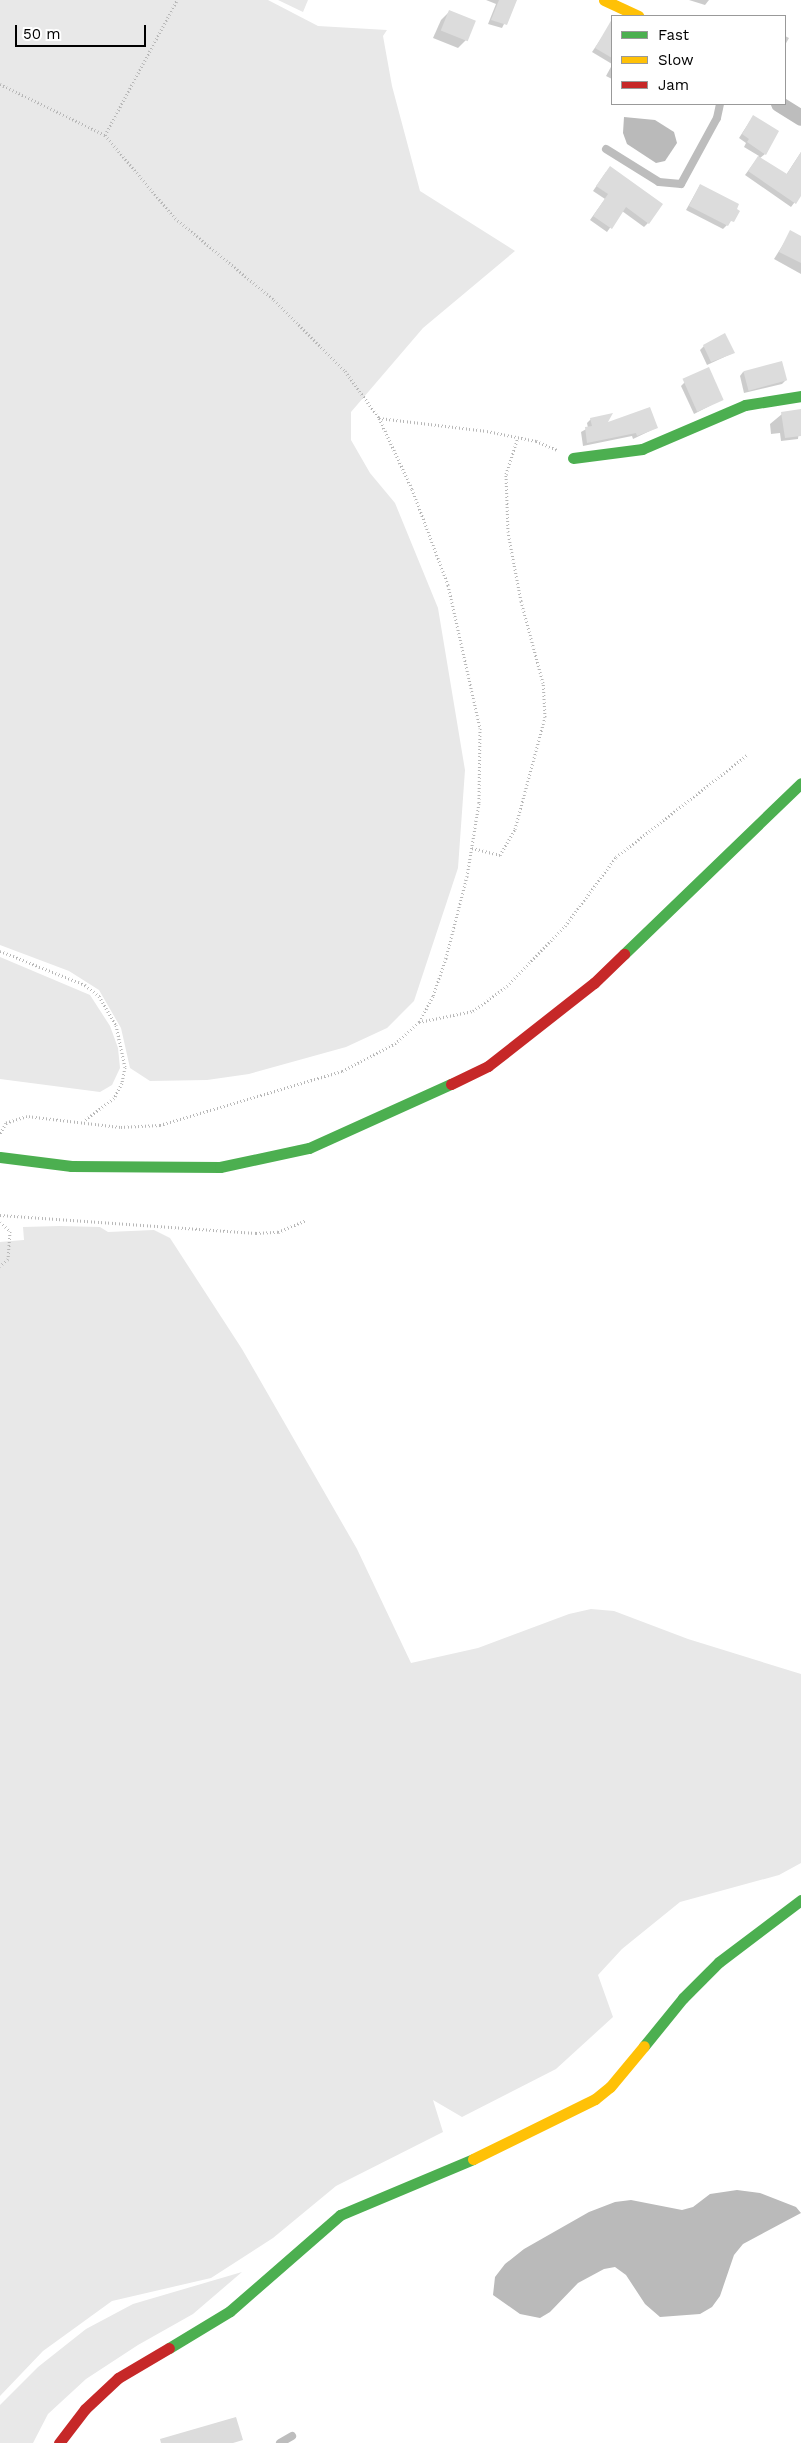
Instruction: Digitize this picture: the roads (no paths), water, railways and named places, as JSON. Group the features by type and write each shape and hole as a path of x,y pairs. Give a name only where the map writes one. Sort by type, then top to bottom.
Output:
{"street":[{"path":"604,0 636,15"},
{"path":"781,105 801,118"},
{"path":"574,458 642,449 745,405 801,396"},
{"path":"0,1158 71,1166 220,1167 309,1148 378,1120 488,1066 594,983 801,783"},
{"path":"60,2443 84,2409 118,2378 230,2311 340,2215 456,2167 570,2114 595,2098 610,2087 683,1998 718,1962 801,1900"}],"lane":[{"path":"606,149 659,182 681,184 717,118 720,105"},
{"path":"280,2443 292,2436"}]}
